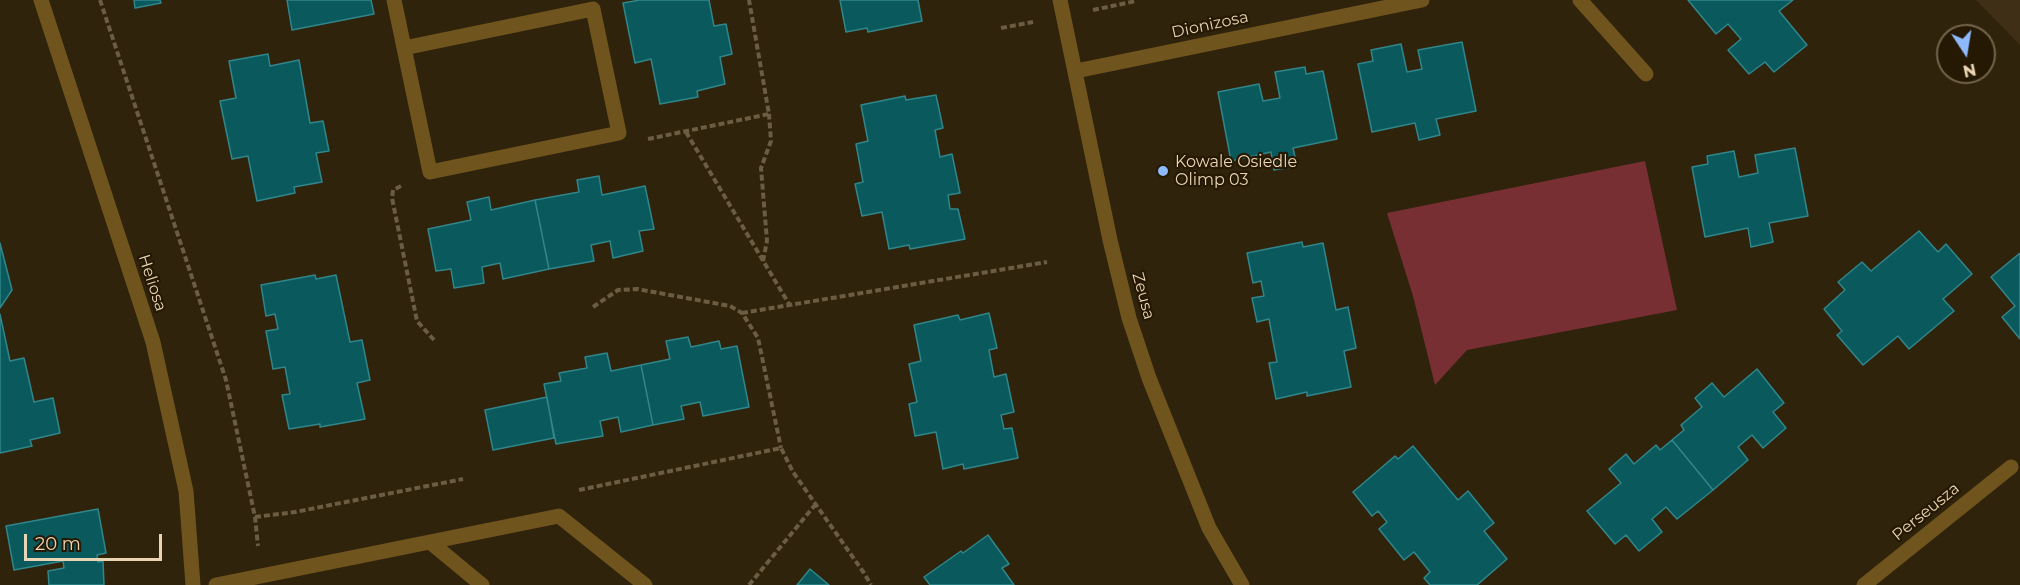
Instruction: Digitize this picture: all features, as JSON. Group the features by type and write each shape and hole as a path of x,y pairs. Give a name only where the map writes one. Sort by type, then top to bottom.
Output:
{"street":[{"name":"Heliosa","path":"41,0 153,342 186,491 193,585"},
{"path":"394,0 404,48 430,172 619,133 594,9 404,48"},
{"name":"Zeusa","path":"1060,0 1110,240 1129,318 1149,378 1209,528 1242,585"},
{"name":"Dionizosa","path":"1076,71 1422,0"},
{"path":"1580,0 1646,74"},
{"name":"Perseusza","path":"1864,585 2011,467"},
{"path":"216,585 560,516 645,585"},
{"path":"430,542 482,585"}],"path":[{"path":"100,0 226,380 255,517 260,576"},
{"path":"749,0 769,114 771,141 761,168 767,241 763,261"},
{"path":"651,139 769,114"},
{"path":"686,132 789,304"},
{"path":"392,198 417,321 434,340"},
{"path":"742,313 1047,262"},
{"path":"593,307 618,290 637,289 730,306 742,313 758,338 781,448 793,472 871,585"},
{"path":"560,516 569,492 781,448"},
{"path":"255,517 295,512 463,479"},
{"path":"749,585 815,505"}],"shaded area":[{"path":"1976,0 2020,0 2020,45"},
{"path":"1645,161 1677,310 1467,350 1435,385 1413,296 1387,213"}],"building":[{"path":"134,0 160,0 161,3 135,8"},
{"path":"287,0 371,0 374,14 292,30"},
{"path":"640,0 709,0 714,26 726,24 732,54 720,57 725,84 697,91 698,97 660,104 651,59 635,63 623,3"},
{"path":"840,0 918,0 922,21 868,32 867,28 846,32"},
{"path":"1688,0 1793,0 1779,11 1807,45 1774,72 1765,62 1749,74 1728,50 1741,39 1728,24 1716,34"},
{"path":"1462,42 1476,111 1436,119 1440,135 1419,140 1415,123 1372,132 1358,64 1373,61 1371,50 1401,44 1407,72 1422,69 1418,50"},
{"path":"268,54 270,66 299,60 310,123 323,121 329,151 316,153 322,182 294,187 295,193 257,201 248,156 232,159 220,101 236,98 229,61"},
{"path":"1305,67 1306,74 1323,71 1337,139 1293,148 1297,166 1274,170 1271,152 1231,161 1218,92 1259,84 1263,101 1280,98 1275,72"},
{"path":"936,95 943,128 935,130 940,157 952,154 960,193 948,195 950,209 958,209 965,239 910,249 909,245 889,249 882,212 862,216 855,184 863,182 856,144 868,141 861,105 905,96 906,100"},
{"path":"1795,148 1808,216 1769,223 1773,242 1751,247 1748,228 1705,237 1692,167 1708,164 1707,156 1734,151 1739,177 1758,173 1755,155"},
{"path":"599,176 602,195 645,186 654,229 639,231 643,251 613,258 610,241 591,245 594,261 549,269 535,200 579,192 577,180"},
{"path":"489,197 491,210 535,200 549,269 503,279 500,263 482,267 484,283 454,288 451,269 436,271 428,229 471,220 467,202"},
{"path":"1919,231 1938,252 1946,244 1972,274 1943,299 1954,311 1909,349 1898,336 1863,365 1837,335 1842,331 1824,309 1845,290 1838,282 1862,262 1871,271"},
{"path":"1302,242 1303,247 1323,243 1336,310 1348,307 1356,348 1344,351 1351,387 1307,396 1307,392 1276,399 1269,363 1277,362 1269,319 1257,322 1252,298 1264,296 1261,281 1253,283 1247,253"},
{"path":"0,243 12,290 0,308"},
{"path":"2020,253 2020,339 2002,317 2015,306 1991,277"},
{"path":"315,275 316,279 336,275 350,342 362,340 370,380 357,383 365,419 320,427 320,424 289,429 282,395 290,394 285,367 273,369 266,331 278,329 275,314 266,316 261,285"},
{"path":"989,313 997,348 989,350 994,377 1006,374 1014,412 1001,415 1004,429 1012,428 1018,458 964,469 963,464 943,469 936,432 915,436 909,404 917,402 909,364 921,361 914,325 958,315 960,320"},
{"path":"0,314 10,361 24,358 34,402 53,398 60,433 30,440 32,446 0,453"},
{"path":"688,337 691,347 719,341 721,349 737,346 749,407 703,416 700,402 681,406 684,419 653,425 641,365 670,359 666,341"},
{"path":"607,353 611,371 641,365 653,425 621,432 618,417 600,421 603,436 556,444 544,384 561,381 559,373 587,368 585,357"},
{"path":"1757,369 1784,403 1773,412 1786,428 1763,448 1752,435 1738,447 1748,460 1713,490 1672,440 1684,430 1681,425 1702,407 1695,398 1712,383 1724,397"},
{"path":"547,397 554,438 493,450 485,410"},
{"path":"1672,440 1713,490 1677,519 1666,507 1652,519 1662,532 1639,551 1626,535 1615,544 1587,511 1621,483 1609,469 1626,454 1634,464 1656,445 1660,450"},
{"path":"1413,446 1458,500 1468,491 1494,523 1484,531 1507,559 1477,585 1430,585 1424,578 1430,572 1414,552 1404,560 1379,529 1387,522 1378,511 1372,516 1353,492 1395,456 1398,459"},
{"path":"98,509 106,553 97,555 98,562 103,561 104,585 49,585 48,571 64,568 63,561 14,570 6,526"},
{"path":"988,535 1009,564 1002,568 1014,585 930,585 924,577"},
{"path":"810,569 829,585 797,585"}],"place":[{"name":"Kowale Osiedle Olimp 03","path":"1163,171"}]}
